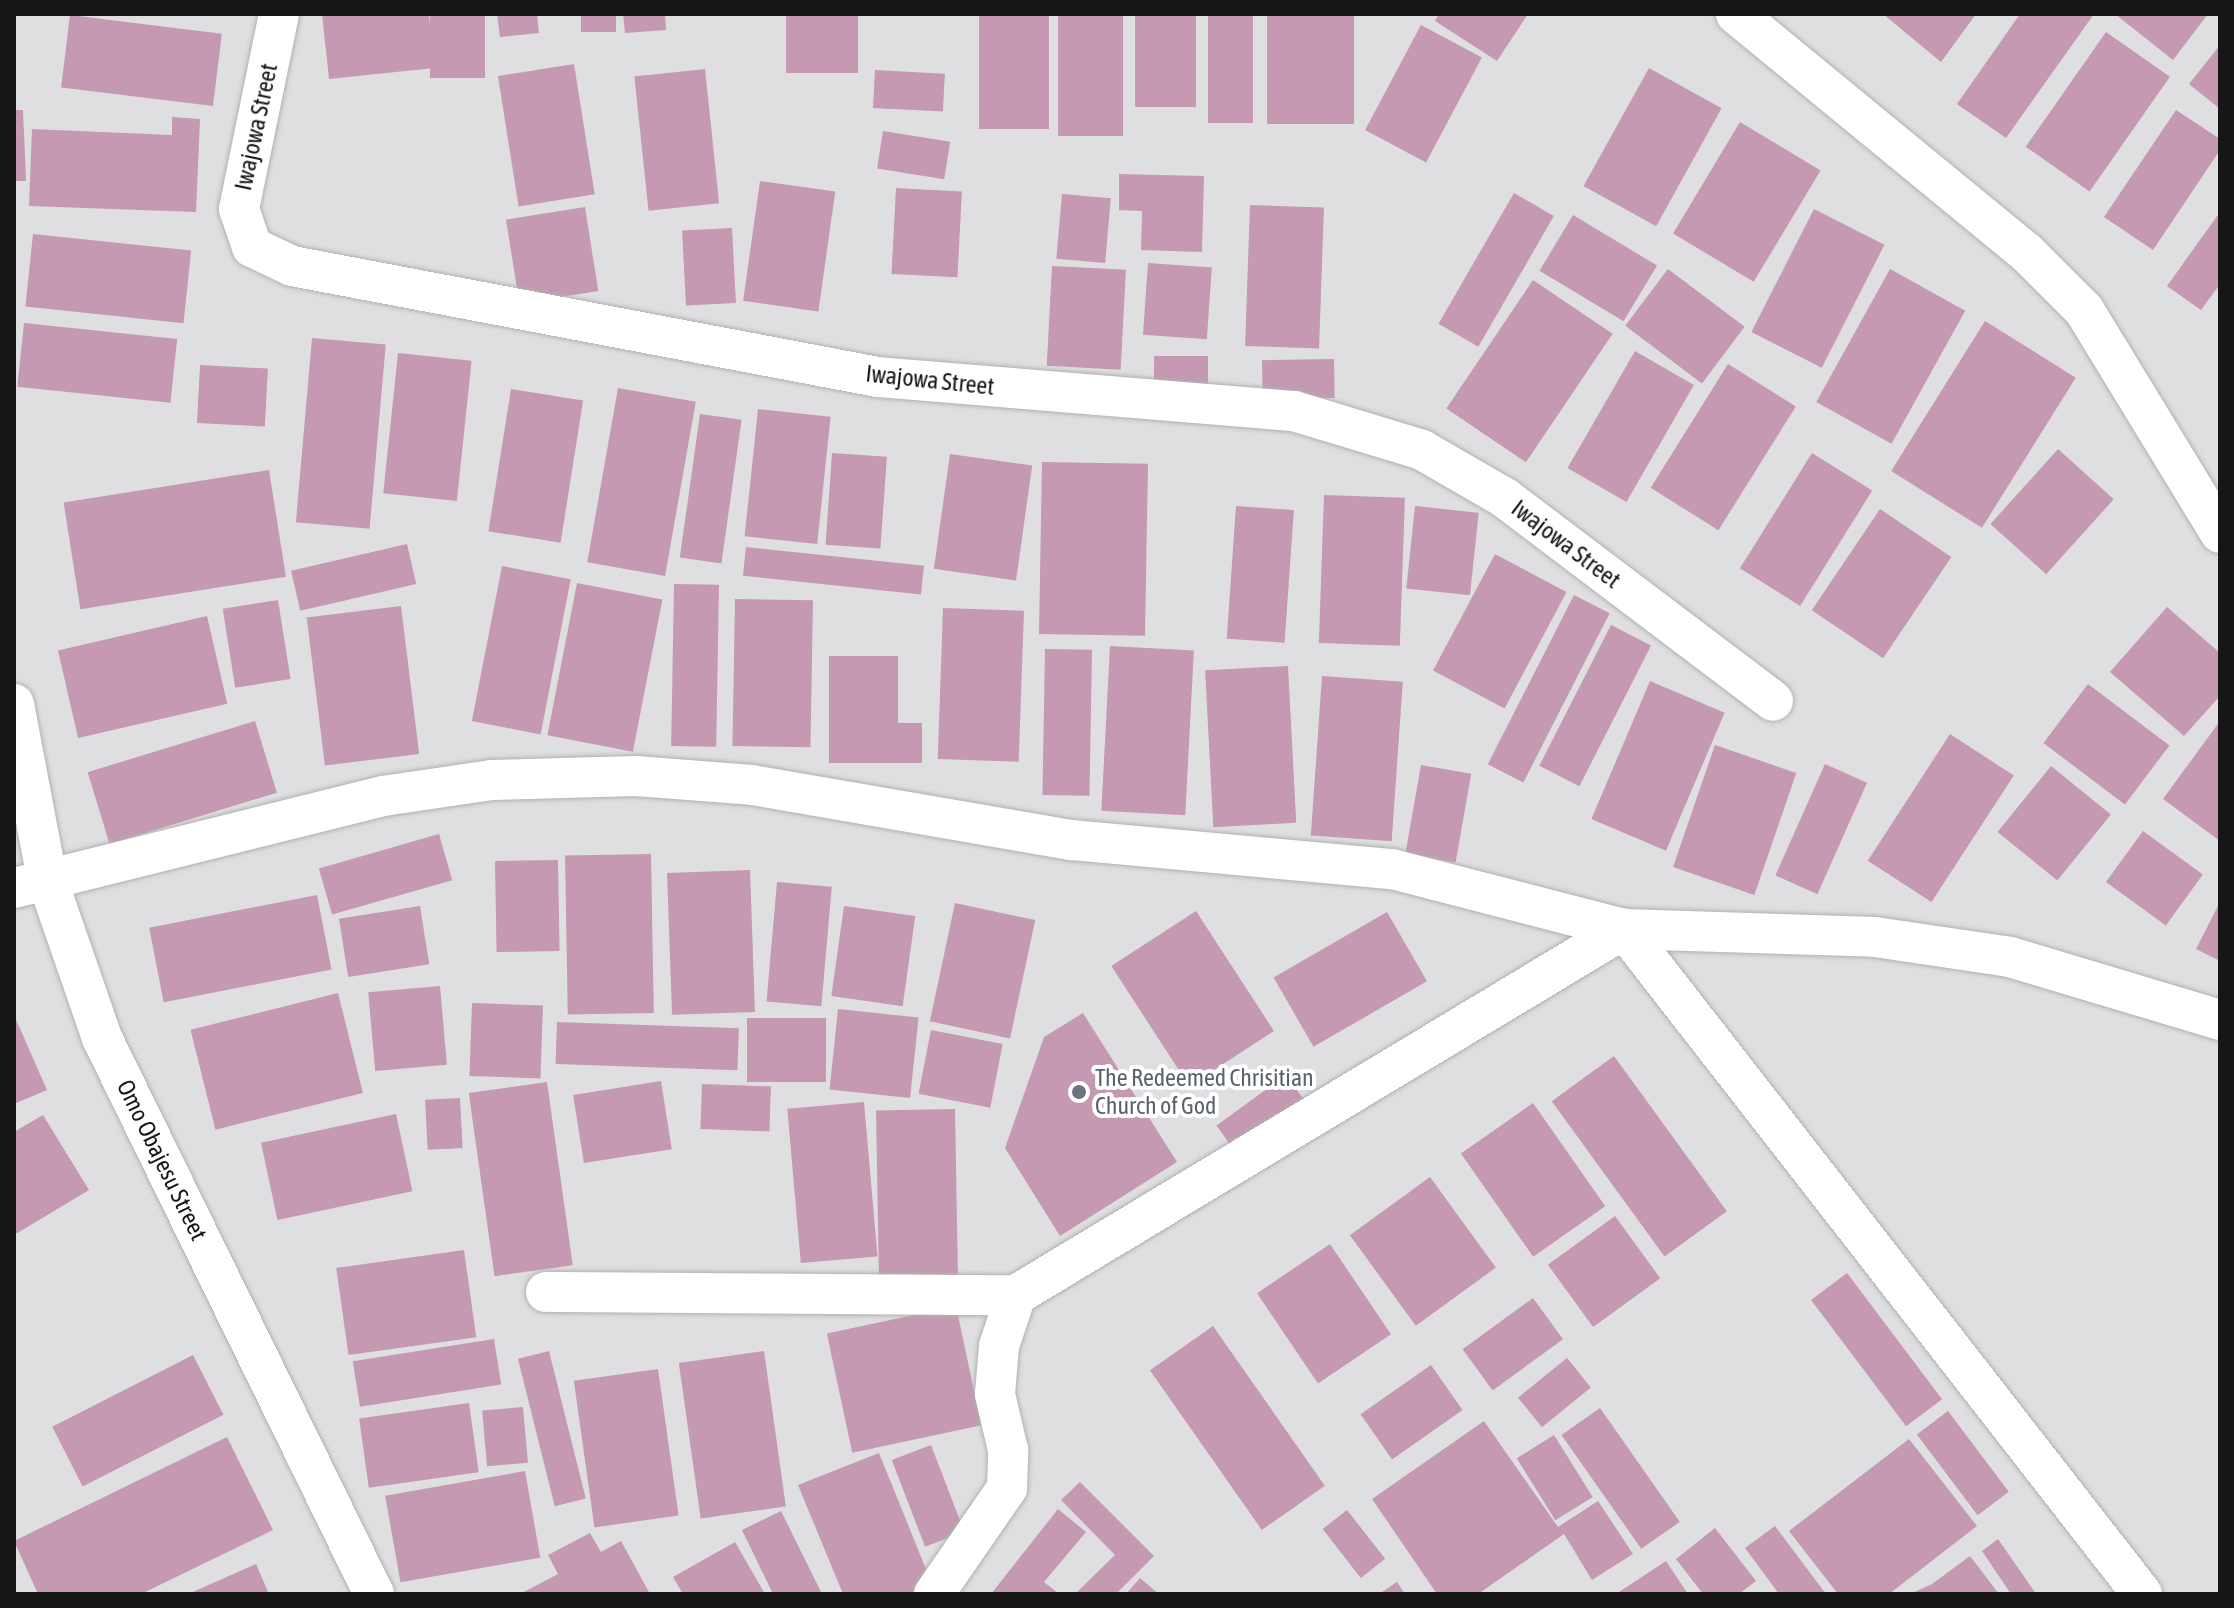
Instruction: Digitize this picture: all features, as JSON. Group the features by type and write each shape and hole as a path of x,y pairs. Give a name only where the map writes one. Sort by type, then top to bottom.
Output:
{"street":[{"name":"Iwajowa Street","path":"279,14 239,209 252,247 292,266 878,377 1294,411 1422,450 1505,498 1773,701"},
{"path":"1736,14 2026,252 2084,310 2220,533"},
{"name":"Omo Obajesu Street","path":"14,704 31,884 102,1038 374,1594"},
{"path":"31,884 383,796 492,780 636,776 752,785 1071,840 1392,869 1624,929 1875,937 2010,957 2220,1020"},
{"path":"546,1292 1016,1295 1624,929"},
{"path":"1624,929 2142,1594"},
{"path":"934,1594 1007,1488 1008,1450 995,1394 999,1346 1016,1295"}],"building":[{"path":"322,14 429,14 434,68 329,79"},
{"path":"430,14 485,14 485,78 430,78"},
{"path":"497,14 537,14 539,33 500,37"},
{"path":"581,14 616,14 616,32 581,32"},
{"path":"623,14 665,14 666,30 625,33"},
{"path":"786,14 858,14 858,73 786,73"},
{"path":"979,14 1049,14 1049,129 979,129"},
{"path":"1058,14 1123,14 1123,136 1058,136"},
{"path":"1135,14 1196,14 1196,107 1135,107"},
{"path":"1208,14 1253,14 1253,123 1208,123"},
{"path":"1267,14 1354,14 1354,124 1267,124"},
{"path":"1439,14 1528,14 1497,61 1435,21"},
{"path":"1883,14 1976,14 1941,62"},
{"path":"2020,14 2094,14 2006,138 1957,104"},
{"path":"2115,14 2208,14 2173,60"},
{"path":"70,15 222,34 213,106 61,87"},
{"path":"1421,25 1482,57 1426,162 1365,130"},
{"path":"2106,32 2170,77 2090,191 2026,147"},
{"path":"2220,45 2220,109 2189,84"},
{"path":"574,64 595,194 519,206 498,76"},
{"path":"1649,68 1722,108 1656,226 1584,186"},
{"path":"705,69 719,203 649,211 634,76"},
{"path":"875,70 945,74 943,112 873,108"},
{"path":"14,110 23,110 26,181 14,181"},
{"path":"2176,110 2220,139 2220,150 2153,250 2104,217"},
{"path":"172,117 200,119 196,212 29,206 32,129 172,135"},
{"path":"1740,122 1821,170 1754,282 1673,233"},
{"path":"883,131 950,142 944,179 877,169"},
{"path":"1119,174 1204,176 1202,252 1141,250 1142,211 1119,210"},
{"path":"760,181 835,192 818,311 743,301"},
{"path":"896,188 962,191 957,277 891,274"},
{"path":"1514,193 1554,216 1478,347 1438,324"},
{"path":"1062,194 1111,198 1105,263 1056,259"},
{"path":"1250,205 1324,208 1319,348 1245,346"},
{"path":"585,207 598,291 519,303 506,220"},
{"path":"1814,209 1884,245 1822,368 1751,332"},
{"path":"2220,212 2220,284 2201,310 2167,286"},
{"path":"1573,215 1657,265 1624,321 1540,271"},
{"path":"732,228 736,303 686,306 682,231"},
{"path":"33,234 191,251 183,323 25,307"},
{"path":"1148,263 1212,267 1207,339 1143,335"},
{"path":"1052,266 1126,270 1121,370 1047,366"},
{"path":"1668,269 1745,327 1702,383 1625,326"},
{"path":"1890,269 1965,311 1892,444 1816,402"},
{"path":"1533,280 1613,334 1526,462 1446,409"},
{"path":"1985,321 2076,378 1982,528 1891,471"},
{"path":"24,323 177,339 170,403 17,387"},
{"path":"312,338 386,344 370,529 296,522"},
{"path":"1635,351 1694,385 1626,502 1568,468"},
{"path":"398,353 472,361 457,501 383,493"},
{"path":"1154,356 1208,356 1208,392 1154,392"},
{"path":"1334,359 1335,398 1263,399 1262,360"},
{"path":"1728,364 1796,406 1718,530 1651,488"},
{"path":"200,365 268,369 265,426 197,423"},
{"path":"618,388 696,402 665,576 587,562"},
{"path":"511,389 583,400 561,543 488,531"},
{"path":"758,409 831,417 817,544 745,536"},
{"path":"700,414 742,420 721,563 680,558"},
{"path":"2058,449 2114,499 2046,574 1990,524"},
{"path":"832,453 887,457 880,549 826,545"},
{"path":"1812,453 1872,491 1800,606 1740,568"},
{"path":"950,454 1032,466 1016,580 934,569"},
{"path":"1042,462 1148,464 1145,636 1039,634"},
{"path":"269,470 286,577 80,609 64,503"},
{"path":"1324,495 1405,498 1400,646 1319,643"},
{"path":"1236,506 1294,510 1285,643 1227,639"},
{"path":"1415,506 1479,513 1470,595 1406,589"},
{"path":"1880,509 1951,557 1883,658 1812,610"},
{"path":"407,544 416,584 300,611 291,571"},
{"path":"746,547 924,566 921,595 743,576"},
{"path":"1495,554 1567,592 1505,709 1433,671"},
{"path":"502,566 571,579 541,734 472,721"},
{"path":"577,583 662,600 633,752 547,735"},
{"path":"674,584 719,585 716,747 671,746"},
{"path":"1574,595 1610,613 1523,782 1488,764"},
{"path":"735,599 813,600 810,747 732,746"},
{"path":"278,600 291,679 235,688 223,609"},
{"path":"401,606 419,754 325,765 307,618"},
{"path":"2167,607 2220,653 2220,696 2184,736 2110,672"},
{"path":"943,608 1024,611 1019,762 938,759"},
{"path":"207,616 227,704 78,738 58,650"},
{"path":"1611,625 1651,645 1579,786 1539,766"},
{"path":"1110,646 1194,650 1185,815 1101,811"},
{"path":"1045,649 1092,650 1089,796 1042,795"},
{"path":"829,656 898,656 898,723 922,723 922,763 829,763"},
{"path":"1288,666 1296,823 1213,827 1205,670"},
{"path":"1322,676 1403,682 1392,841 1311,836"},
{"path":"1650,681 1725,713 1666,851 1591,819"},
{"path":"2088,684 2169,745 2125,804 2043,743"},
{"path":"255,721 277,793 110,844 88,772"},
{"path":"2220,721 2220,841 2163,799"},
{"path":"1950,734 2014,775 1931,902 1868,861"},
{"path":"1715,745 1796,773 1754,895 1673,867"},
{"path":"1825,764 1867,783 1817,894 1775,875"},
{"path":"1421,765 1471,774 1456,862 1405,854"},
{"path":"2051,766 2111,814 2057,881 1998,832"},
{"path":"2143,831 2203,874 2166,925 2106,882"},
{"path":"439,834 452,880 332,915 319,868"},
{"path":"651,854 654,1013 568,1014 565,856"},
{"path":"558,860 560,951 497,952 495,861"},
{"path":"750,870 755,1012 672,1015 667,873"},
{"path":"777,882 832,887 821,1006 767,1002"},
{"path":"317,895 332,970 164,1002 149,928"},
{"path":"2220,902 2220,961 2196,949"},
{"path":"955,903 1035,920 1010,1038 930,1021"},
{"path":"420,906 429,964 348,977 339,919"},
{"path":"844,906 915,916 903,1006 831,996"},
{"path":"1196,911 1274,1031 1189,1086 1111,966"},
{"path":"1387,912 1427,981 1314,1047 1274,977"},
{"path":"440,986 447,1065 375,1071 368,992"},
{"path":"338,993 363,1093 215,1130 191,1030"},
{"path":"472,1003 543,1005 540,1078 469,1076"},
{"path":"838,1009 919,1017 910,1098 830,1090"},
{"name":"The Redeemed Chrisitian Church of God","path":"1083,1013 1177,1162 1060,1236 1005,1148 1044,1037"},
{"path":"14,1015 47,1090 14,1104"},
{"path":"747,1018 826,1018 826,1082 747,1082"},
{"path":"557,1022 739,1028 737,1070 556,1064"},
{"path":"931,1030 1003,1044 990,1108 919,1094"},
{"path":"1614,1056 1727,1211 1665,1257 1552,1101"},
{"path":"1286,1075 1305,1101 1235,1151 1216,1126"},
{"path":"661,1081 672,1149 584,1163 573,1095"},
{"path":"547,1082 573,1265 495,1276 469,1093"},
{"path":"702,1084 771,1086 769,1131 700,1129"},
{"path":"460,1098 463,1148 428,1150 425,1100"},
{"path":"864,1102 878,1256 801,1263 787,1109"},
{"path":"1533,1103 1605,1206 1533,1257 1461,1153"},
{"path":"955,1109 958,1279 879,1280 876,1110"},
{"path":"396,1114 412,1191 277,1220 261,1143"},
{"path":"43,1115 89,1190 14,1235 14,1132"},
{"path":"1430,1177 1496,1268 1416,1326 1350,1235"},
{"path":"1615,1216 1660,1278 1593,1327 1548,1265"},
{"path":"1330,1244 1391,1334 1318,1384 1257,1293"},
{"path":"464,1250 476,1337 349,1355 336,1268"},
{"path":"1847,1273 1942,1399 1906,1426 1811,1300"},
{"path":"1533,1298 1563,1339 1493,1390 1463,1349"},
{"path":"956,1306 981,1425 852,1453 827,1333"},
{"path":"1213,1326 1325,1486 1262,1530 1150,1370"},
{"path":"494,1339 501,1384 360,1407 353,1361"},
{"path":"549,1351 586,1498 555,1506 518,1359"},
{"path":"764,1351 786,1506 701,1518 679,1363"},
{"path":"193,1355 223,1415 83,1486 52,1427"},
{"path":"1567,1358 1591,1388 1542,1427 1518,1398"},
{"path":"1431,1365 1463,1410 1392,1459 1361,1414"},
{"path":"658,1369 679,1516 594,1527 574,1381"},
{"path":"469,1403 479,1472 369,1488 359,1418"},
{"path":"523,1407 528,1463 487,1466 482,1411"},
{"path":"1600,1408 1680,1522 1641,1549 1561,1435"},
{"path":"1948,1411 2009,1492 1978,1515 1917,1434"},
{"path":"1484,1421 1558,1527 1598,1501 1633,1554 1592,1580 1564,1534 1478,1594 1437,1594 1372,1499"},
{"path":"1554,1435 1593,1497 1555,1520 1517,1458"},
{"path":"227,1437 273,1530 141,1594 38,1594 14,1541"},
{"path":"1909,1439 1977,1526 1889,1594 1838,1594 1789,1531"},
{"path":"931,1445 964,1532 925,1547 892,1460"},
{"path":"879,1453 932,1584 907,1594 843,1594 798,1485"},
{"path":"525,1471 540,1558 400,1582 385,1496"},
{"path":"1080,1482 1154,1556 1116,1594 1075,1594 1115,1555 1061,1500"},
{"path":"1058,1509 1086,1532 1044,1582 1059,1594 991,1594"},
{"path":"1347,1510 1385,1559 1361,1578 1323,1529"},
{"path":"781,1511 822,1594 773,1594 742,1530"},
{"path":"1775,1526 1826,1594 1779,1594 1745,1548"},
{"path":"1715,1528 1756,1581 1739,1594 1703,1594 1676,1559"},
{"path":"590,1533 601,1552 621,1541 650,1594 520,1594 558,1574 548,1555"},
{"path":"1998,1539 2036,1594 2011,1594 1982,1551"},
{"path":"735,1542 765,1594 683,1594 673,1577"},
{"path":"1970,1556 1999,1594 1910,1594 1932,1584"},
{"path":"1666,1561 1688,1594 1616,1594"},
{"path":"256,1564 269,1594 188,1594"},
{"path":"1140,1578 1159,1594 1126,1594"},
{"path":"1397,1582 1405,1594 1379,1594"}],"place":[{"name":"The Redeemed Chrisitian Church of God","path":"1079,1092"}]}
